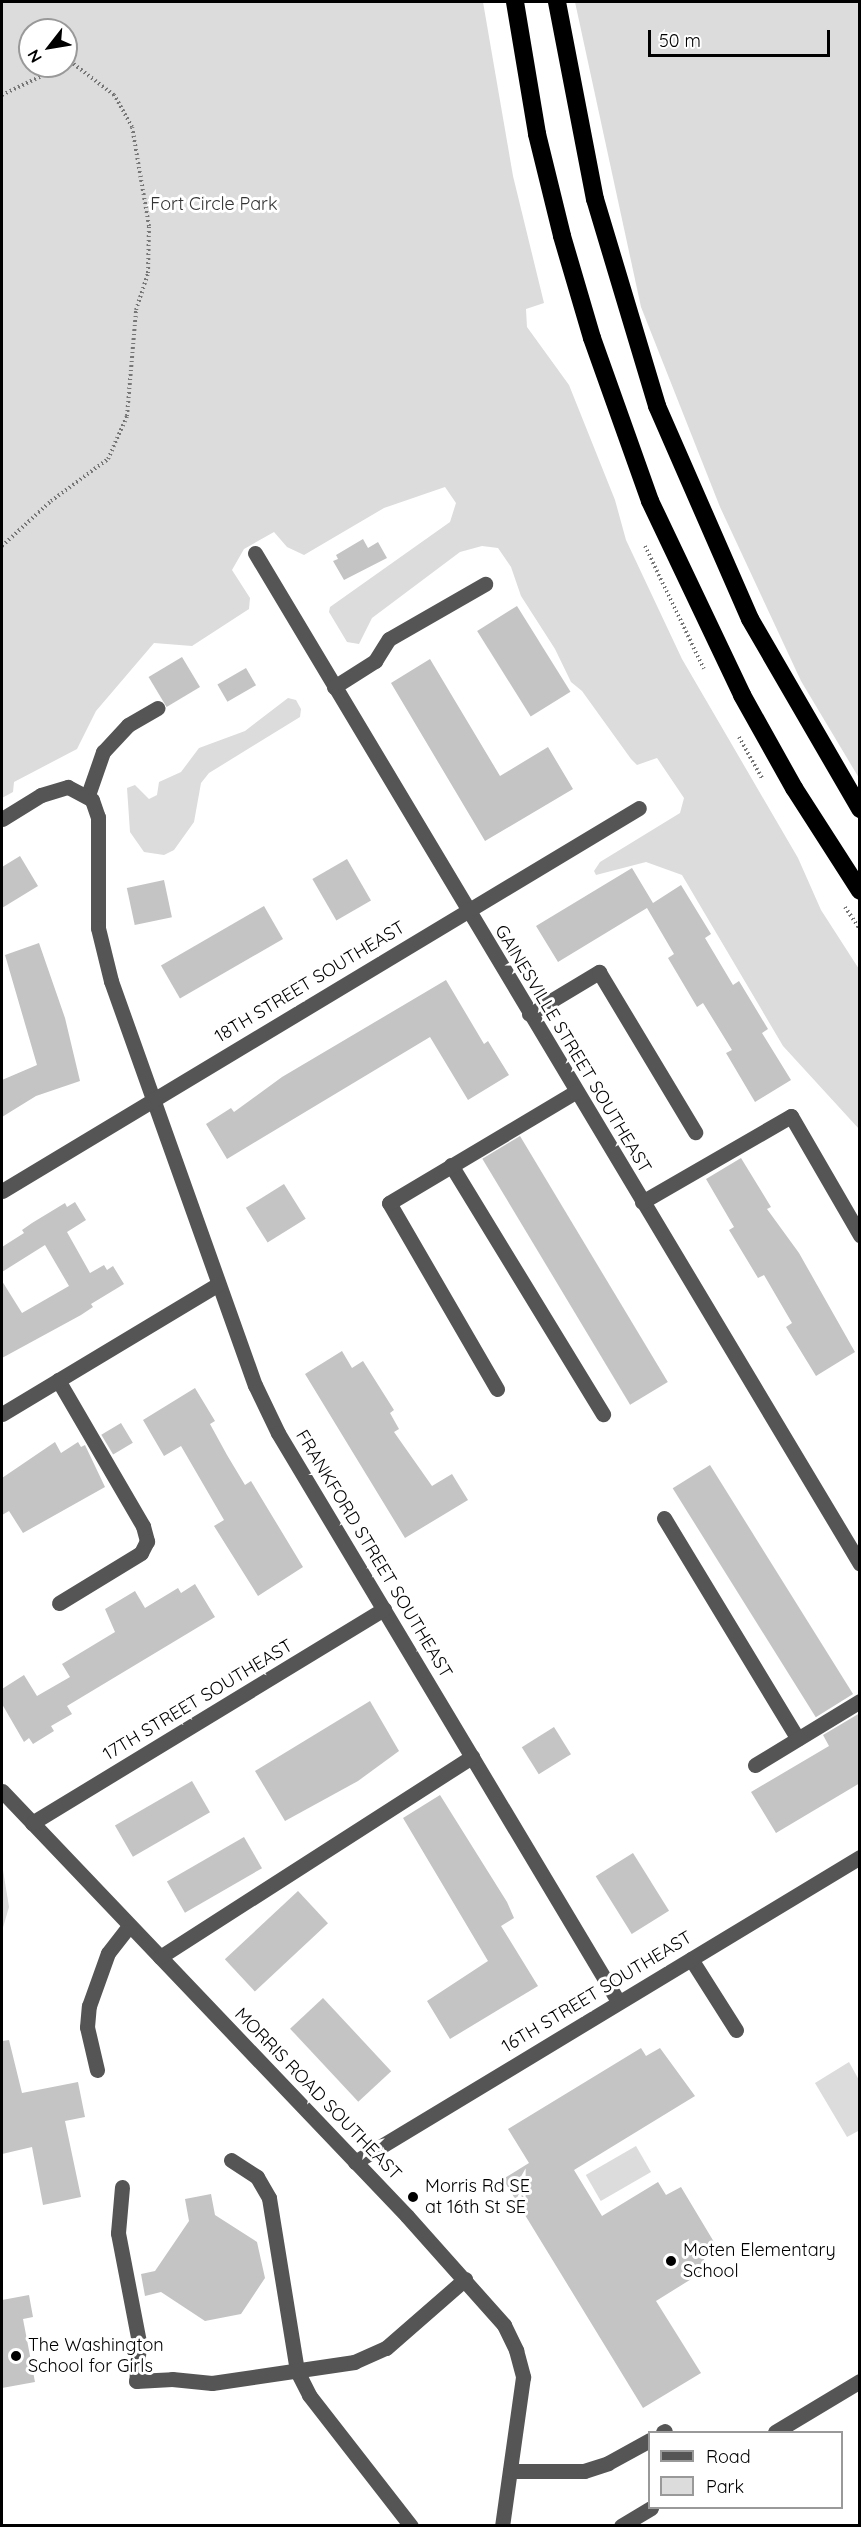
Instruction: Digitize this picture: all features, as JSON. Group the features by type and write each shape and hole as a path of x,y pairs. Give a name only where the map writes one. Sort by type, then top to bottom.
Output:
{"highway":[{"path":"514,2 537,134 561,236 599,360 650,501 742,695 794,788 860,891"},
{"path":"557,2 595,199 657,405 750,619 860,809"}],"street":[{"name":"GAINESVILLE STREET SOUTHEAST","path":"255,553 575,1092 860,1564"},
{"path":"334,687 375,661 389,639 485,584"},
{"path":"152,1100 119,1007 100,937 96,875 98,818 88,795 103,752 128,725 157,708"},
{"path":"2,819 41,795 68,787 88,795"},
{"name":"18TH STREET SOUTHEAST","path":"2,1191 639,808"},
{"path":"529,1014 599,972 695,1132"},
{"path":"497,1389 389,1203 575,1092"},
{"name":"FRANKFORD STREET SOUTHEAST","path":"152,1100 255,1385 278,1433 618,2001"},
{"path":"642,1202 791,1116 860,1235"},
{"path":"451,1165 603,1414"},
{"path":"2,1414 218,1284"},
{"path":"58,1380 143,1526 147,1541 141,1553 59,1604"},
{"path":"664,1518 798,1739"},
{"name":"17TH STREET SOUTHEAST","path":"32,1823 384,1609"},
{"path":"755,1765 860,1701"},
{"path":"160,1957 472,1756"},
{"name":"MORRIS ROAD SOUTHEAST","path":"2,1791 465,2279 504,2325 520,2363 523,2377 502,2526"},
{"name":"16TH STREET SOUTHEAST","path":"355,2162 618,2001 860,1857"},
{"path":"97,2070 87,2027 89,2006 108,1953 129,1926"},
{"path":"691,1959 736,2030"},
{"path":"231,2160 257,2177 268,2198 297,2371 309,2395 411,2526"},
{"path":"122,2187 118,2233 139,2342 136,2381 172,2379 212,2383 297,2371 370,2356 408,2331 465,2279"},
{"path":"778,2431 860,2381"},
{"path":"510,2471 568,2473 598,2468 648,2441"},
{"path":"621,2526 649,2509"}],"path":[{"path":"2,546 51,501 108,459 127,416 136,310 148,273 149,226 132,127 114,95 78,67"},
{"path":"2,95 37,78"}],"green space":[{"name":"Fort Circle Park","path":"2,2 483,2 513,176 544,303 526,309 527,327 569,385 615,500 626,540 682,659 798,858 821,910 859,969 859,1129 783,1046 682,875 646,862 596,875 594,871 600,862 680,813 684,798 657,758 637,765 631,759 582,691 571,682 555,649 521,596 511,567 498,548 482,546 460,552 372,618 359,644 347,642 329,612 330,607 450,522 456,503 445,487 384,508 304,555 287,547 274,532 244,549 232,570 250,598 249,609 192,646 154,643 96,711 77,749 14,782 13,792 2,798"},
{"path":"575,2 859,2 859,778 801,681 720,507 641,307"},
{"path":"288,698 296,700 301,709 300,717 209,773 201,783 194,822 174,850 164,855 144,852 130,832 127,788 135,785 149,799 157,795 159,782 181,772 199,748 245,731"},
{"path":"2,1864 9,1907 2,1931"},
{"path":"849,2062 859,2080 860,2130 847,2137 815,2083"},
{"path":"636,2146 651,2172 601,2201 586,2175"}],"building":[{"path":"363,539 368,548 378,542 387,558 344,580 333,561 338,559 336,555"},
{"path":"517,606 571,692 531,717 477,631"},
{"path":"182,657 200,687 167,707 149,677"},
{"path":"430,659 500,776 548,747 573,789 485,841 391,683"},
{"path":"246,668 256,685 227,702 217,684"},
{"path":"20,856 38,886 2,908 2,867"},
{"path":"347,859 371,901 336,921 312,879"},
{"path":"632,868 653,903 681,885 711,934 705,938 733,985 739,981 768,1029 762,1033 791,1080 755,1102 726,1053 732,1050 703,1003 697,1007 668,958 674,954 647,908 558,962 536,926"},
{"path":"164,880 172,917 135,925 127,888"},
{"path":"264,906 283,939 180,998 161,966"},
{"path":"39,943 65,1018 80,1081 36,1096 2,1117 2,1080 37,1065 5,955"},
{"path":"446,980 484,1044 488,1041 509,1075 468,1100 430,1037 227,1159 206,1124 231,1108 234,1112 282,1077"},
{"path":"520,1136 668,1382 630,1405 482,1159"},
{"path":"741,1158 771,1207 767,1209 799,1253 855,1352 816,1376 786,1327 792,1323 764,1275 758,1278 729,1230 734,1227 706,1179"},
{"path":"284,1184 306,1219 268,1243 246,1208"},
{"path":"75,1202 86,1220 67,1232 90,1273 104,1265 107,1270 113,1266 124,1284 91,1304 93,1307 81,1315 2,1358 2,1281 22,1313 69,1286 45,1245 2,1272 2,1247 24,1233 22,1230 32,1223 65,1203 67,1207"},
{"path":"342,1351 352,1368 363,1361 394,1410 390,1413 399,1429 394,1432 432,1486 452,1474 468,1500 405,1538 305,1374"},
{"path":"195,1388 215,1421 210,1424 245,1485 251,1481 303,1567 258,1596 214,1526 224,1520 181,1446 164,1456 143,1420"},
{"path":"121,1423 133,1443 113,1455 101,1435"},
{"path":"55,1442 61,1453 78,1442 81,1447 85,1445 105,1487 23,1533 9,1511 2,1515 2,1478"},
{"path":"710,1465 853,1694 816,1717 673,1488"},
{"path":"195,1584 215,1617 67,1706 72,1714 51,1726 54,1731 33,1744 29,1738 24,1742 2,1704 2,1689 24,1675 37,1696 70,1677 62,1664 115,1632 105,1609 135,1591 145,1608 178,1588 181,1593"},
{"path":"370,1701 399,1751 358,1781 285,1821 255,1771"},
{"path":"860,1713 860,1783 776,1833 751,1792 829,1746 823,1735"},
{"path":"554,1727 571,1754 539,1774 522,1747"},
{"path":"192,1781 210,1812 133,1857 115,1826"},
{"path":"440,1795 507,1902 514,1918 501,1926 538,1986 450,2039 427,2001 488,1961 403,1818"},
{"path":"244,1837 262,1868 185,1913 167,1882"},
{"path":"633,1853 669,1911 632,1934 596,1876"},
{"path":"298,1891 328,1923 255,1991 225,1959"},
{"path":"323,1998 391,2071 358,2102 290,2029"},
{"path":"9,2040 22,2093 78,2082 85,2117 65,2121 81,2197 43,2205 32,2147 2,2154 2,2041"},
{"path":"641,2048 646,2056 660,2048 695,2096 574,2170 602,2216 658,2182 666,2195 681,2187 717,2247 702,2256 709,2268 656,2301 701,2373 643,2408 503,2179 529,2163 508,2129"},
{"path":"211,2194 215,2215 257,2242 265,2278 241,2314 205,2321 161,2292 145,2296 141,2274 155,2271 189,2221 185,2199"},
{"name":"The Washington School for Girls","path":"29,2295 33,2317 23,2319 35,2382 2,2388 2,2300"}],"place":[{"name":"Morris Rd SE at 16th St SE","path":"413,2197"},
{"name":"Moten Elementary School","path":"671,2261"},
{"name":"The Washington School for Girls","path":"16,2356"}]}
